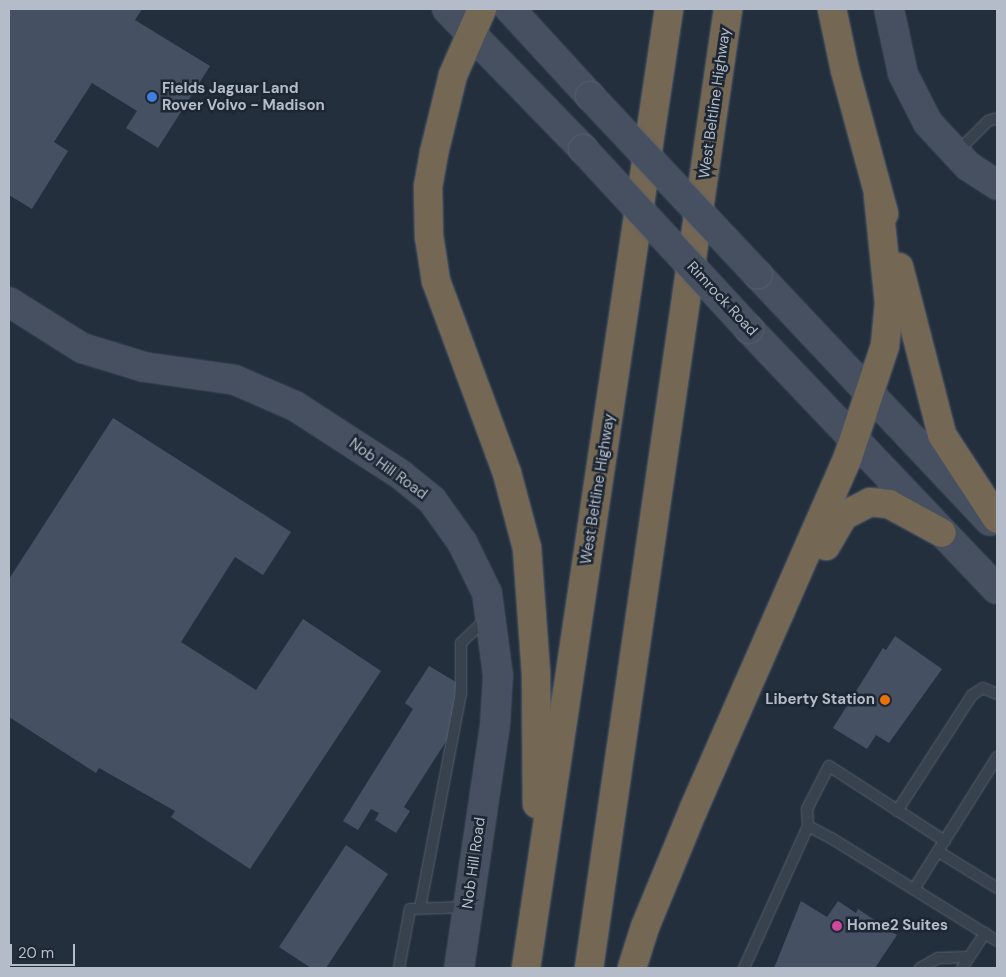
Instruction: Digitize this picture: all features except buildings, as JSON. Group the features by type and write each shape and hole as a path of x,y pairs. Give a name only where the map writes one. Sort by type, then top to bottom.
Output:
{"highway":[{"path":"482,9 453,76 434,153 428,186 429,236 436,281 507,473 527,548 536,673 538,888"},
{"name":"West Beltline Highway","path":"526,968 669,9"},
{"name":"West Beltline Highway","path":"589,968 728,9"},
{"path":"832,9 844,70 942,435 997,518"},
{"path":"632,968 645,927 694,808 771,640 854,439 885,346 889,303 878,195"},
{"path":"771,640 798,598 843,516 857,506 870,502 889,504 942,533"}],"main road":[{"name":"Rimrock Road","path":"447,9 582,149 749,329 997,589"},
{"path":"510,9 997,529"},
{"path":"889,9 903,74 911,96 928,123 955,154 997,185"},
{"name":"Nob Hill Road","path":"9,302 82,348 144,367 235,380 295,406 400,474 432,500 462,542 486,593 491,614 498,675 495,725 459,968"}],"lane":[{"path":"955,154 988,121 997,118"},
{"path":"420,908 461,694 461,643 491,614"},
{"path":"897,811 972,695 983,688 997,694"},
{"path":"914,890 997,757"},
{"path":"744,968 808,826 807,809 829,766 945,841"},
{"path":"808,826 997,941"},
{"path":"938,852 997,888"},
{"path":"399,968 410,909 468,907"},
{"path":"962,968 985,934"},
{"path":"920,968 938,958 969,957"}],"place":[{"name":"Fields Jaguar Land Rover Volvo - Madison","path":"152,97"},
{"name":"Liberty Station","path":"885,700"},
{"name":"Home2 Suites","path":"837,926"}]}
